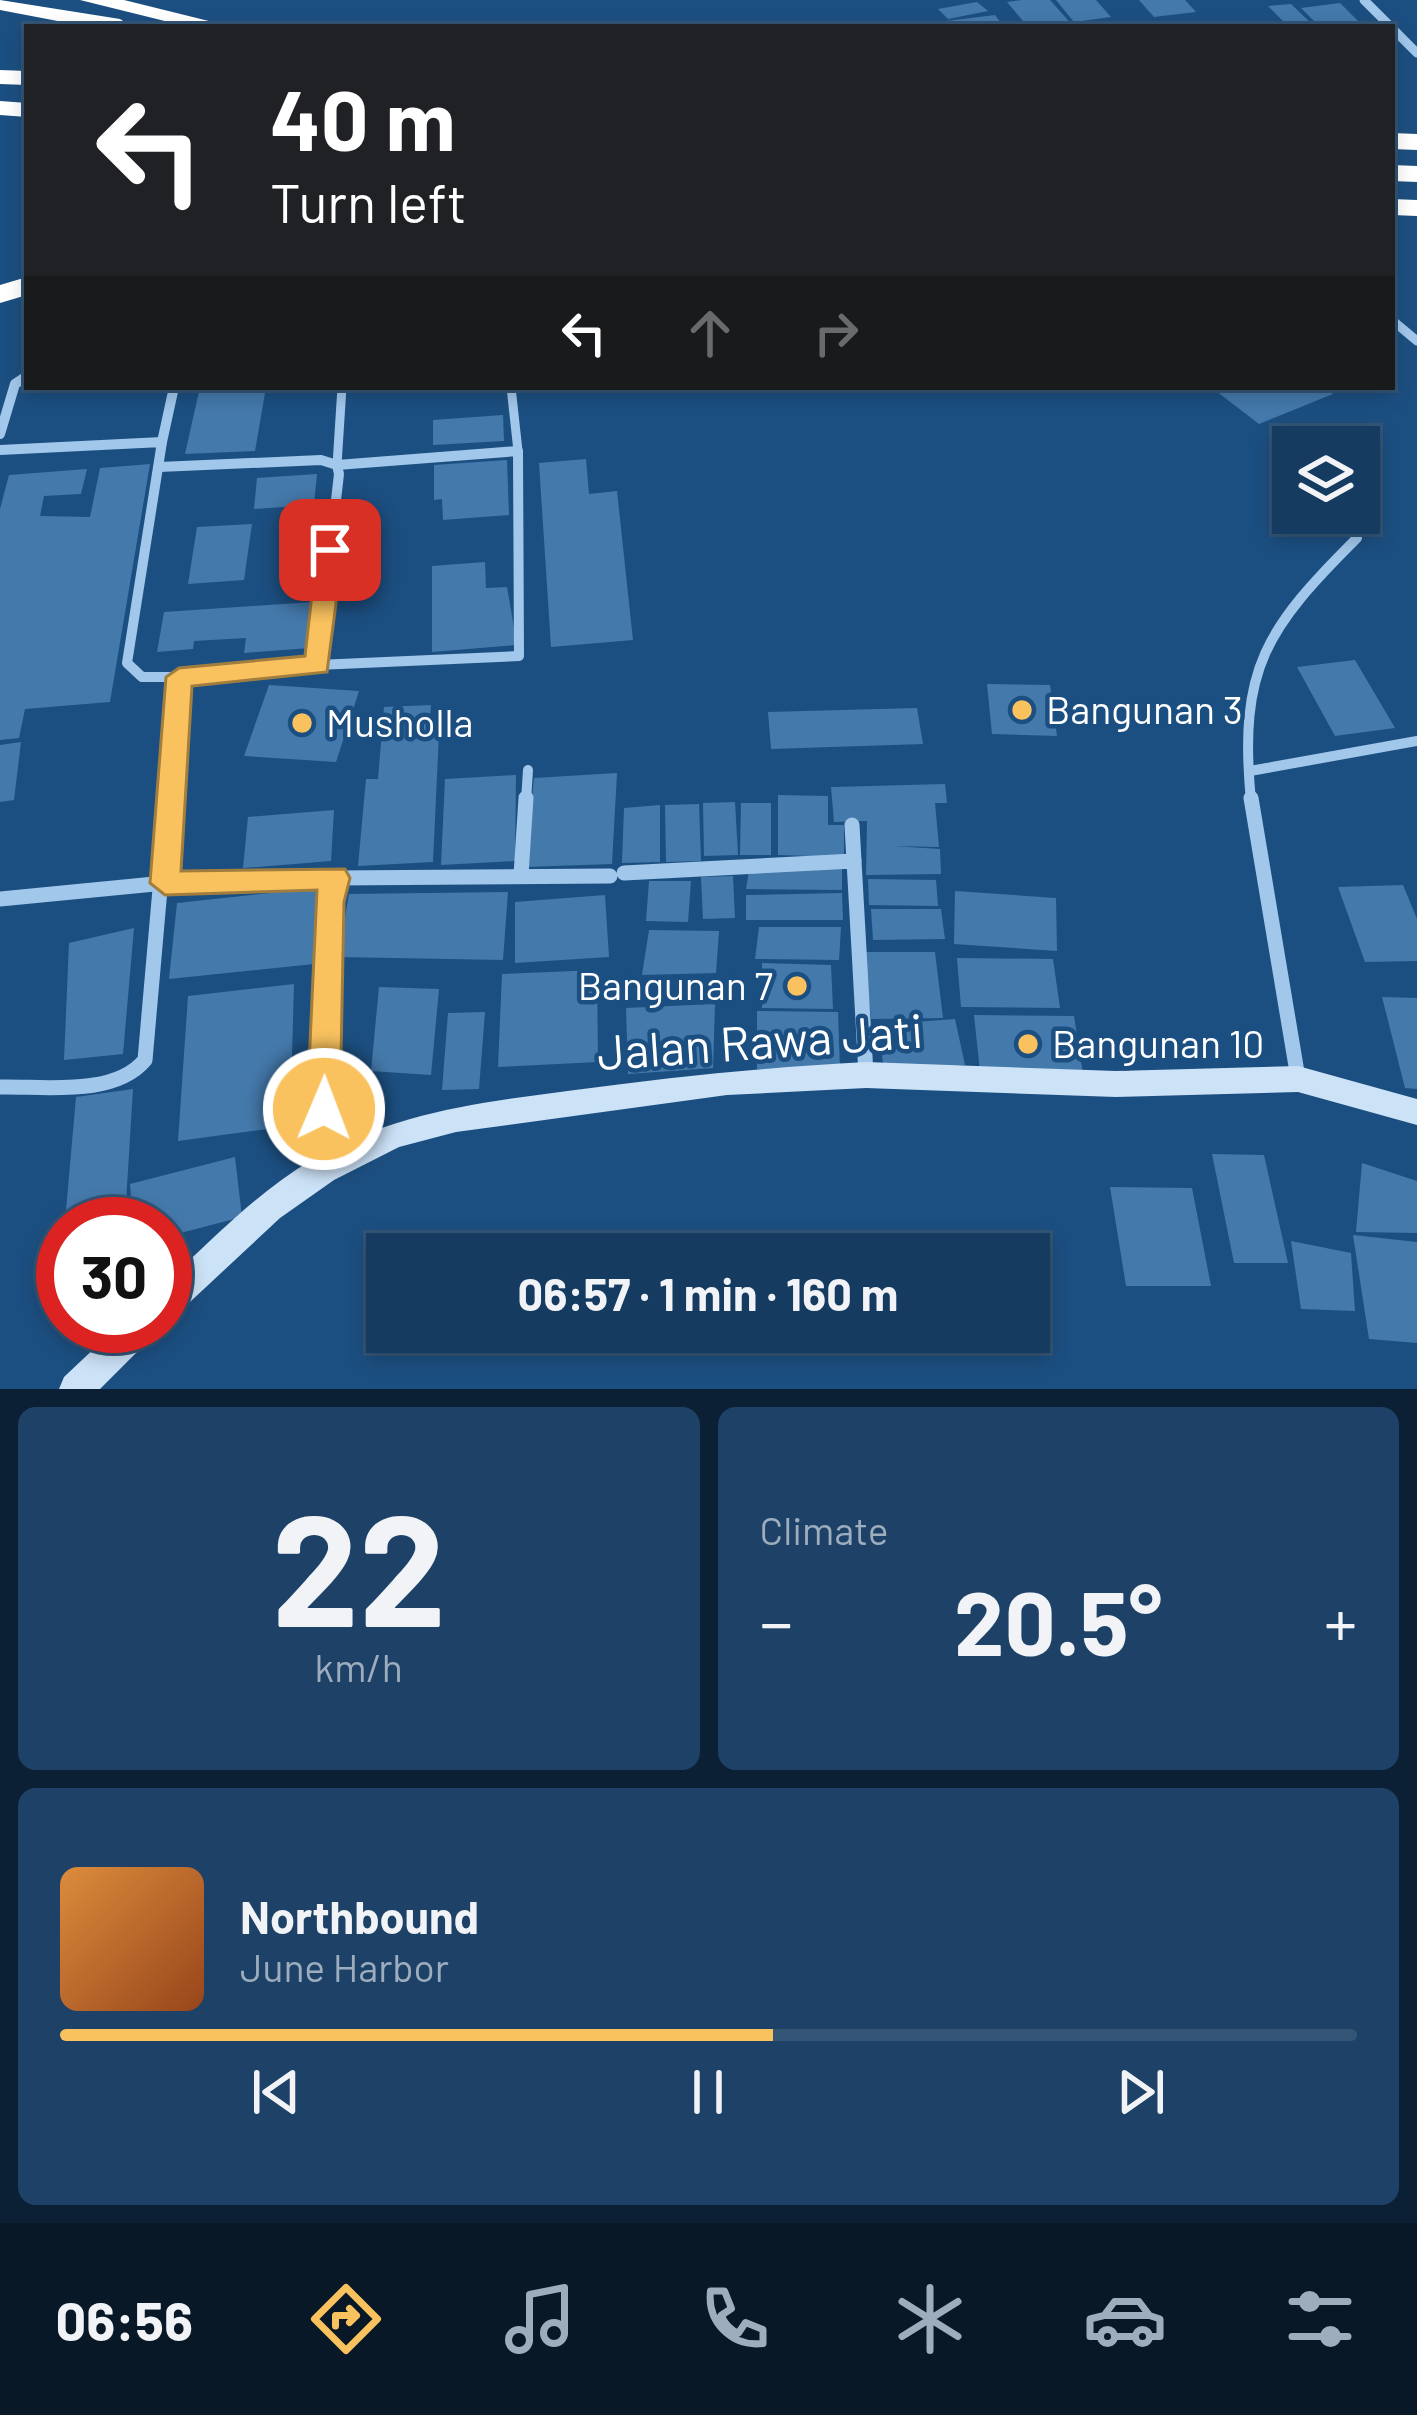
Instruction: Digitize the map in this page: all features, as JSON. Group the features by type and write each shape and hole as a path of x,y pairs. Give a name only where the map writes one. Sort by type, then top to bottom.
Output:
{"highway":[{"path":"91,0 207,24"},
{"path":"0,3 111,24"}],"street":[{"path":"1364,0 1389,24"},
{"path":"1395,30 1417,52"},
{"path":"0,434 15,384 24,378"},
{"path":"159,467 321,460 337,465 518,451 519,656 142,677 128,663 162,442 173,390"},
{"path":"0,450 162,442"},
{"path":"317,665 337,465"},
{"path":"1298,1079 1249,797 1258,669 1286,611 1357,538"},
{"path":"0,1087 120,1082 141,1070 165,883 179,677"},
{"path":"1250,771 1417,741"},
{"path":"520,875 528,770"},
{"path":"852,825 866,1075"},
{"path":"0,898 165,883 617,875 854,862"},
{"path":"323,1170 329,902 335,878"},
{"name":"Jalan Rawa Jati","path":"192,1279 269,1208 323,1170 394,1135 456,1119 727,1082 866,1075 1116,1084 1298,1079 1417,1112"},
{"path":"76,1389 113,1353"}],"lane":[{"path":"337,465 342,390"},
{"path":"511,390 518,451"}],"building":[{"path":"1050,0 1071,24 1025,24 1007,2"},
{"path":"1056,0 1096,0 1111,17 1074,22"},
{"path":"1139,0 1185,0 1196,12 1154,17"},
{"path":"977,2 988,11 948,19 938,9"},
{"path":"1340,3 1360,23 1317,24 1301,8"},
{"path":"1291,4 1312,24 1286,24 1268,6"},
{"path":"995,15 1002,24 948,24 946,21"},
{"path":"199,390 265,390 255,451 185,454"},
{"path":"1327,390 1333,394 1259,424 1216,391"},
{"path":"503,415 504,441 433,445 433,420"},
{"path":"586,459 589,494 617,491 633,640 551,647 539,463"},
{"path":"507,460 509,515 443,520 442,499 434,500 434,465"},
{"path":"150,464 110,702 25,709 19,738 0,740 0,509 9,475 87,469 81,494 44,496 40,516 90,517 100,468"},
{"path":"317,474 314,505 254,509 257,478"},
{"path":"252,524 244,580 188,584 197,527"},
{"path":"485,562 486,588 507,587 517,645 432,652 432,566"},
{"path":"313,602 309,648 244,653 246,638 194,641 193,649 157,652 164,612"},
{"path":"1355,660 1395,728 1335,736 1297,667"},
{"name":"Bangunan 3","path":"987,684 1050,685 1057,736 992,734"},
{"name":"Musholla","path":"269,685 359,691 336,762 244,756"},
{"path":"431,705 429,733 439,733 433,862 358,866 366,779 378,779 384,707"},
{"path":"917,708 923,744 771,749 768,712"},
{"path":"21,742 14,800 0,802 0,745"},
{"path":"617,773 612,864 525,867 534,778"},
{"path":"516,775 515,861 441,865 445,779"},
{"path":"945,784 947,803 935,803 939,847 893,846 940,849 941,874 866,875 867,821 834,822 831,787"},
{"path":"778,795 828,796 828,825 844,825 844,857 778,855"},
{"path":"735,802 738,855 704,856 703,803"},
{"path":"741,803 771,803 771,855 740,855"},
{"path":"699,804 701,861 666,862 665,805"},
{"path":"660,805 660,862 622,863 624,808"},
{"path":"334,810 331,861 243,868 248,817"},
{"path":"842,869 842,890 746,889 749,871"},
{"path":"733,876 735,918 703,919 701,877"},
{"path":"868,879 936,880 938,906 869,905"},
{"path":"649,881 691,881 688,922 646,921"},
{"path":"1403,885 1417,919 1417,961 1365,962 1338,887"},
{"path":"316,888 314,964 169,979 177,903"},
{"path":"955,891 1056,898 1057,951 954,944"},
{"path":"508,892 503,960 338,957 349,894"},
{"path":"842,893 843,920 746,920 746,895"},
{"path":"605,895 609,957 515,963 515,902"},
{"path":"871,909 941,909 945,939 873,940"},
{"path":"759,927 841,927 839,960 755,959"},
{"path":"134,928 123,1054 64,1060 69,943"},
{"path":"649,930 719,931 716,973 642,975"},
{"path":"865,952 935,952 943,1018 871,1019"},
{"path":"957,958 1053,959 1060,1008 961,1007"},
{"name":"Bangunan 7","path":"762,963 831,965 833,1009 762,1008"},
{"path":"597,970 598,1062 498,1067 502,974"},
{"path":"294,984 290,1126 178,1141 188,996"},
{"path":"379,987 439,989 431,1075 371,1071"},
{"path":"1382,997 1417,998 1417,1089 1405,1088"},
{"path":"715,1004 713,1068 628,1074 626,1008"},
{"path":"757,1011 838,1012 840,1070 757,1069"},
{"path":"485,1012 479,1089 442,1090 448,1013"},
{"name":"Bangunan 10","path":"974,1015 1074,1016 1083,1074 980,1072"},
{"path":"955,1019 965,1065 885,1072 876,1025"},
{"path":"133,1089 126,1197 67,1197 76,1097"},
{"path":"1212,1154 1264,1155 1288,1263 1234,1263"},
{"path":"235,1157 242,1217 192,1230 192,1197 131,1197 130,1184"},
{"path":"1362,1163 1417,1181 1417,1233 1356,1232"},
{"path":"1110,1187 1192,1188 1211,1286 1126,1286"},
{"path":"1353,1235 1417,1242 1417,1343 1369,1339"},
{"path":"1291,1241 1351,1253 1355,1311 1301,1309"}],"place":[{"name":"Bangunan 3","path":"1022,710"},
{"name":"Musholla","path":"302,723"},
{"name":"Bangunan 7","path":"797,986"},
{"name":"Bangunan 10","path":"1028,1044"}],"route":[{"path":"324,1109 329,902 335,878 165,883 179,677 317,665 330,550"}]}
